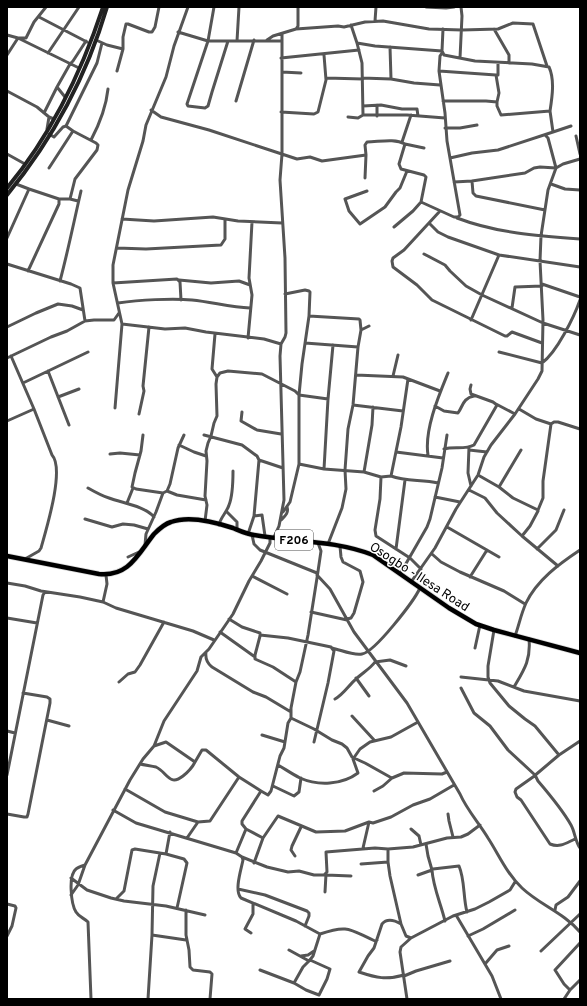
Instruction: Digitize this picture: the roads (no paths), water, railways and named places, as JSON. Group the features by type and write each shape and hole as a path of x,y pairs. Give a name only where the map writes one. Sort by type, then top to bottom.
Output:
{"main road":[{"path":"8,187 48,133 79,68 102,7"},
{"path":"7,195 16,184 71,96 96,40 107,7"},
{"name":"Osogbo - Ilesa Road","path":"7,556 25,559 31,558 106,575 114,574 131,565 145,545 160,528 168,522 205,520 250,534 340,546 356,549 373,555 467,619 494,630 580,653"}],"street":[{"path":"18,38 26,38 34,22 46,7"},
{"path":"48,53 79,7"},
{"path":"116,71 123,49 123,37 126,24 152,32 155,27 159,7"},
{"path":"115,408 122,324 113,283 113,265 128,190 151,110 166,77 178,32 188,7"},
{"path":"214,7 208,41 187,104 189,107 205,108 208,106 228,41"},
{"path":"237,41 239,7"},
{"path":"297,28 298,7"},
{"path":"375,21 376,7"},
{"path":"426,7 454,7"},
{"path":"460,58 462,30 461,7"},
{"path":"39,17 88,42 70,64 44,113"},
{"path":"267,40 273,36 297,28 344,27 375,21 393,22 428,29 462,30 494,29 513,23 533,24 547,66 551,71 552,86 550,111 553,132"},
{"path":"351,25 362,63 363,116"},
{"path":"443,29 439,71 440,85 447,141 460,215 457,218"},
{"path":"494,29 498,39 506,50 509,63"},
{"path":"178,32 208,41 282,41"},
{"path":"281,520 284,500 281,434 282,384 280,356 281,344 286,337 284,294 285,258 280,180 282,154 282,34"},
{"path":"7,35 18,38 79,68"},
{"path":"7,55 18,38"},
{"path":"96,40 123,49"},
{"path":"236,101 254,40"},
{"path":"48,117 48,133 54,137 63,127 66,126 97,63 102,43"},
{"path":"357,43 442,52 444,55 475,61 547,66"},
{"path":"390,47 390,79"},
{"path":"281,58 359,50"},
{"path":"281,112 316,113 326,78 324,54"},
{"path":"498,63 498,75 496,75 499,93 497,106 501,115 550,111"},
{"path":"439,71 496,75"},
{"path":"282,72 301,72"},
{"path":"326,78 390,79 440,85"},
{"path":"57,87 64,97"},
{"path":"91,140 103,116 103,110 107,104 108,89"},
{"path":"7,90 32,104 48,117 54,119"},
{"path":"443,101 486,100 498,102"},
{"path":"363,106 417,109 418,116"},
{"path":"377,106 377,116"},
{"path":"151,110 161,118 209,130 297,159 310,157 322,161 366,155"},
{"path":"394,227 413,212 421,202 426,177 424,175 401,169 399,166 411,116"},
{"path":"348,117 418,116 445,118"},
{"path":"446,128 460,128 477,125"},
{"path":"66,126 98,145 97,150 75,179 70,199"},
{"path":"450,158 472,153 498,150 571,126"},
{"path":"49,168 73,131"},
{"path":"412,582 432,554 460,502 478,475 487,452 516,414 542,370 543,323 540,261 541,236 548,190 556,168 548,138 545,135"},
{"path":"576,136 580,154"},
{"path":"365,178 366,155 364,145 367,142 392,141 424,148"},
{"path":"7,154 25,164"},
{"path":"454,182 472,181 525,173 534,168 540,167 556,168 563,164 580,159"},
{"path":"367,191 345,199 349,211 360,224 385,207 400,188 406,171"},
{"path":"472,181 476,196 545,210"},
{"path":"16,184 59,199 78,201"},
{"path":"551,184 565,189 580,190"},
{"path":"7,238 29,189"},
{"path":"60,281 81,191"},
{"path":"28,271 59,204 59,199"},
{"path":"421,202 440,212 487,227 541,236 580,239"},
{"path":"440,212 404,250 393,258 393,268 417,285 432,300 471,320 505,336 512,332 542,343"},
{"path":"122,219 154,221 213,217 252,222 282,223"},
{"path":"117,248 221,245 225,240 225,219"},
{"path":"247,337 252,295 249,264 252,222"},
{"path":"429,223 438,232 448,237 499,255 580,266"},
{"path":"424,254 445,265 466,286 482,295 543,323 580,335"},
{"path":"471,320 499,255"},
{"path":"7,264 80,288 85,321"},
{"path":"113,283 160,279 211,282 239,281 250,285"},
{"path":"179,280 181,300"},
{"path":"512,308 515,288 542,285 580,298 567,330 547,359 542,363"},
{"path":"282,513 290,502 299,464 299,395 309,316 310,292 304,290 284,294"},
{"path":"118,303 146,300 190,300 229,307 250,308"},
{"path":"7,327 36,312 58,304 72,306 83,310"},
{"path":"7,358 67,331 85,321 114,320 120,312"},
{"path":"309,316 359,319 361,330 353,405 348,429 345,470 346,489 342,508 328,544"},
{"path":"122,324 171,329 185,328 215,334 264,339 281,344"},
{"path":"361,330 369,326"},
{"path":"139,414 144,391 143,386 149,327"},
{"path":"205,520 207,505 207,446 217,416 217,377 212,369 215,334"},
{"path":"305,343 358,347"},
{"path":"324,469 333,345"},
{"path":"23,383 88,352"},
{"path":"499,352 542,363"},
{"path":"393,376 398,355"},
{"path":"11,356 54,458 56,483 48,522 41,548 31,558"},
{"path":"48,371 69,425"},
{"path":"217,377 223,372 258,373 269,376 295,391 299,395 328,399"},
{"path":"428,455 427,446 435,406 448,373"},
{"path":"356,375 393,376 408,379 440,391"},
{"path":"391,476 408,379"},
{"path":"472,385 470,392 474,396"},
{"path":"58,397 79,389"},
{"path":"435,406 444,411 458,413 465,399 474,396 493,402 516,414"},
{"path":"469,448 474,445 496,404"},
{"path":"353,405 403,411"},
{"path":"364,472 374,407"},
{"path":"7,420 34,409"},
{"path":"519,409 536,419 551,424 558,422 580,429"},
{"path":"242,412 241,421 250,427 257,430 281,434"},
{"path":"522,536 530,526 543,498 543,481 551,424"},
{"path":"145,545 144,539 148,529 170,484 176,453 184,434"},
{"path":"204,434 242,445 257,456 259,460 283,468"},
{"path":"400,574 427,527 436,498 447,435"},
{"path":"127,503 133,488 132,483 144,436"},
{"path":"179,445 206,456"},
{"path":"469,448 468,473 471,486"},
{"path":"444,449 469,448 487,452"},
{"path":"499,487 521,450"},
{"path":"396,452 443,458"},
{"path":"110,454 120,453 140,455"},
{"path":"259,460 254,516 250,534 256,547 265,553 317,574 330,589 354,632 407,703 465,805 480,825 497,855 515,882 537,900 555,910 580,932"},
{"path":"299,464 324,469 364,472 381,477 391,476 405,480 438,483"},
{"path":"219,525 231,502 233,471"},
{"path":"478,475 499,487 513,498 538,510"},
{"path":"381,477 380,499 375,532 379,539 410,558 421,569"},
{"path":"396,549 405,480"},
{"path":"88,488 104,497 127,503 154,516"},
{"path":"133,488 165,492 206,500"},
{"path":"469,490 485,498 497,513 558,566"},
{"path":"436,498 460,502"},
{"path":"270,537 281,520 287,514 287,507"},
{"path":"537,548 556,530 564,510"},
{"path":"226,512 237,522 237,530"},
{"path":"71,895 78,885 84,865 113,810 140,764 154,746 164,721 197,671 200,658 206,652 236,608 270,543 270,537 262,515 254,516"},
{"path":"85,519 112,527 123,524 148,529"},
{"path":"447,527 498,557"},
{"path":"140,764 156,768 170,779 178,780 189,771 202,750 206,750 239,777 269,795 285,742 296,682 300,672 306,642 321,555 318,543"},
{"path":"311,612 347,620 351,618 354,613 363,578 360,571 343,562 340,557 340,546"},
{"path":"470,577 486,550"},
{"path":"515,636 526,604 541,581 580,550"},
{"path":"128,557 141,552"},
{"path":"432,554 441,562 470,577 504,591 526,604"},
{"path":"103,602 108,584 106,575"},
{"path":"252,576 288,594"},
{"path":"7,583 25,586 43,592 103,602 116,608 193,631 214,640"},
{"path":"229,619 235,624 253,632 257,631 260,635 288,638 360,655 365,654 380,641 415,598 420,588"},
{"path":"7,775 43,592"},
{"path":"7,618 37,623"},
{"path":"119,682 128,674 135,672 164,622"},
{"path":"475,648 480,625"},
{"path":"494,630 488,661 490,681 509,706 535,726 559,755"},
{"path":"220,632 255,657 256,660 273,667 296,682"},
{"path":"255,657 260,635"},
{"path":"514,688 528,662 530,650 529,639"},
{"path":"314,742 334,651 331,647"},
{"path":"206,652 205,657 208,664 212,667 253,692 266,697 291,712"},
{"path":"334,698 340,695 356,678 371,667 375,662 390,660 406,666"},
{"path":"461,677 502,682 514,688 532,693 580,700"},
{"path":"356,678 369,696"},
{"path":"461,688 474,713 490,726 498,738 535,776 561,809 571,826 575,839 580,848"},
{"path":"7,814 27,817 50,699 47,696 23,693"},
{"path":"352,716 375,741"},
{"path":"290,718 345,746 352,757 392,778"},
{"path":"47,720 69,726"},
{"path":"278,765 301,778 320,783 349,779 358,772 353,760 363,747 370,742 391,737 418,722"},
{"path":"7,731 15,733"},
{"path":"262,735 285,742"},
{"path":"575,839 563,845 555,846 550,844 521,800 515,794 516,789 535,776 559,755 580,741"},
{"path":"154,746 166,742 195,762"},
{"path":"374,791 383,786 392,778 404,773 442,774 447,772"},
{"path":"125,789 165,812 198,822 210,821 239,777"},
{"path":"272,786 294,796 299,792 301,778"},
{"path":"254,863 263,838 278,816 301,827 316,832 345,831 369,822 373,823 391,817 413,805 430,799 454,785"},
{"path":"261,791 242,821 242,824 246,829 263,838"},
{"path":"113,810 136,823 236,853 254,863 288,872 351,876"},
{"path":"448,814 453,837"},
{"path":"187,838 198,822"},
{"path":"363,848 369,822"},
{"path":"325,892 327,868 326,852 363,848 388,849 413,847 453,837 465,836 480,825"},
{"path":"295,856 291,850 301,827"},
{"path":"236,853 246,829"},
{"path":"411,829 419,836 421,845"},
{"path":"166,854 170,832"},
{"path":"426,844 434,887 445,921"},
{"path":"116,899 124,890 132,850 135,849 180,857 186,861 177,908"},
{"path":"388,849 391,882 401,924 406,936 411,938"},
{"path":"148,999 152,935 152,886 160,853"},
{"path":"242,857 244,860 238,890 241,898 272,912 279,913 320,934 342,928 356,932 375,941 377,940"},
{"path":"361,864 388,862"},
{"path":"84,865 73,872 71,878 71,895 78,916 88,922 91,999"},
{"path":"418,875 432,870 459,866 463,878 464,899 467,912"},
{"path":"71,878 78,885 87,890 116,899 177,908 205,914"},
{"path":"555,910 556,906 568,897 580,881"},
{"path":"407,999 400,950 401,947 411,938 456,915 475,909 505,893 515,882"},
{"path":"238,890 265,895 307,911 309,916 305,926"},
{"path":"7,904 15,906 16,908 7,934"},
{"path":"251,933 245,928 252,914 254,904"},
{"path":"186,910 186,940 189,950 191,970 210,972 212,974 210,999"},
{"path":"468,936 515,910"},
{"path":"541,951 580,914"},
{"path":"456,915 492,976 501,999"},
{"path":"401,924 391,920 384,921 374,948 359,972 378,978 388,978 450,962"},
{"path":"294,983 303,967 310,960 320,934"},
{"path":"152,935 186,940"},
{"path":"570,990 555,970 580,943"},
{"path":"485,964 496,950 509,946"},
{"path":"260,970 294,983 319,995 323,989 330,969 290,950"},
{"path":"301,956 308,955 314,951"},
{"path":"564,999 570,990 580,980"}]}
